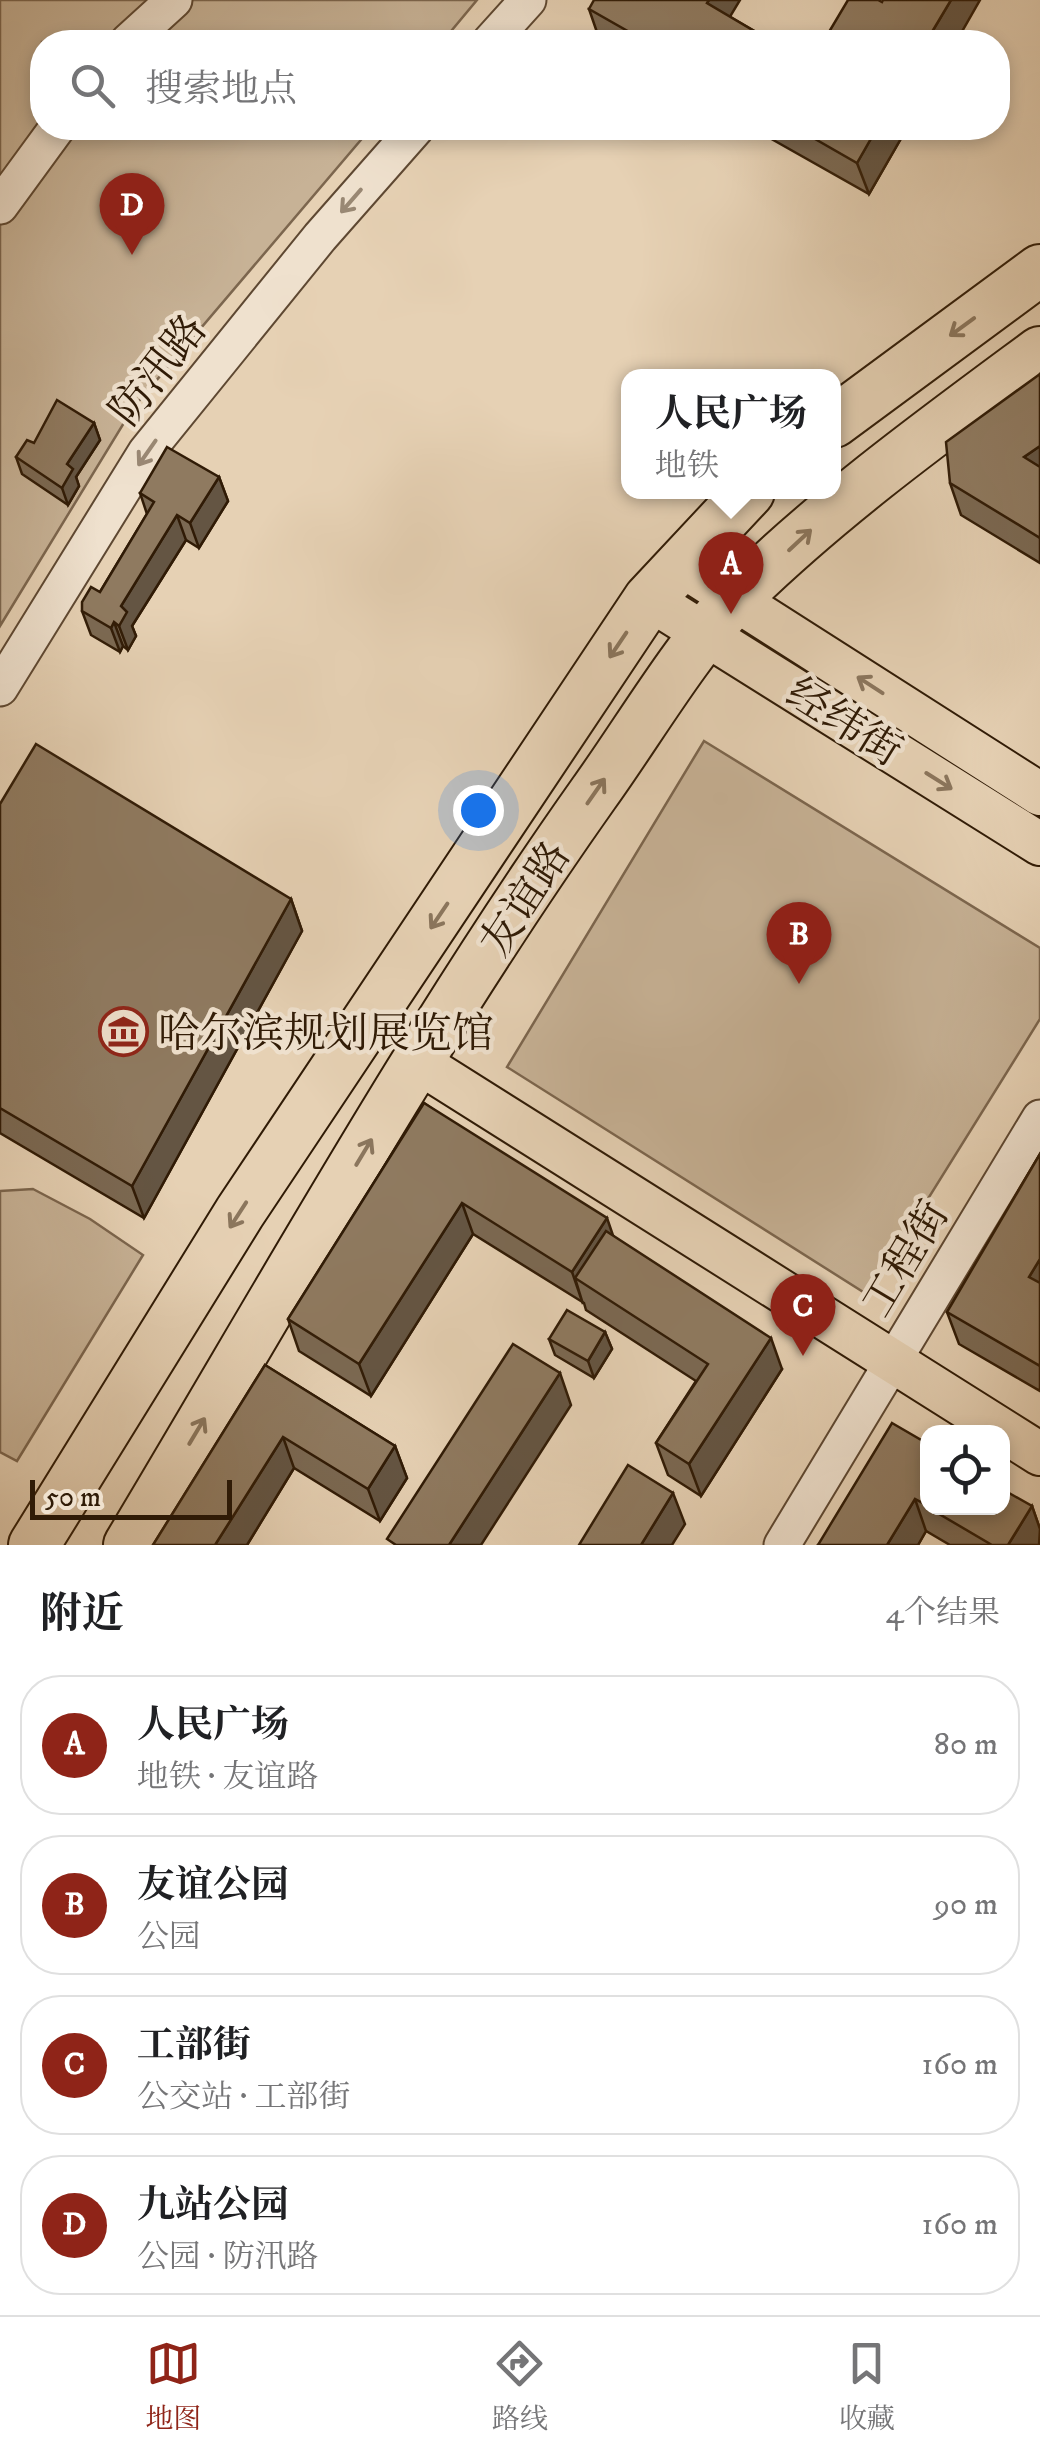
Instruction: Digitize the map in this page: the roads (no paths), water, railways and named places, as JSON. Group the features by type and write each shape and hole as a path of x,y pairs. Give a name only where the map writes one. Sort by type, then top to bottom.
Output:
{"highway":[{"path":"841,417 1040,270"},
{"name":"友谊路","path":"129,1545 418,1062 547,860 721,617 846,498 1040,352"},
{"name":"友谊路","path":"34,1545 240,1212 664,581 742,499"}],"main road":[{"name":"经纬街","path":"664,581 721,617 1040,844"},
{"name":"经纬街","path":"721,617 1040,794"},
{"path":"418,1062 1040,1454"}],"street":[{"path":"141,30 174,0"},
{"path":"501,30 528,0"},
{"path":"0,206 49,140"},
{"name":"防汛路","path":"0,688 146,452 320,236 405,140"},
{"name":"工程街","path":"782,1545 1040,1118"}],"place":[{"name":"九站公园","path":"132,255"},
{"name":"人民广场","path":"731,614"},
{"name":"友谊公园","path":"799,984"},
{"name":"哈尔滨规划展览馆","path":"123,1032"},
{"name":"工部街","path":"803,1356"}]}
